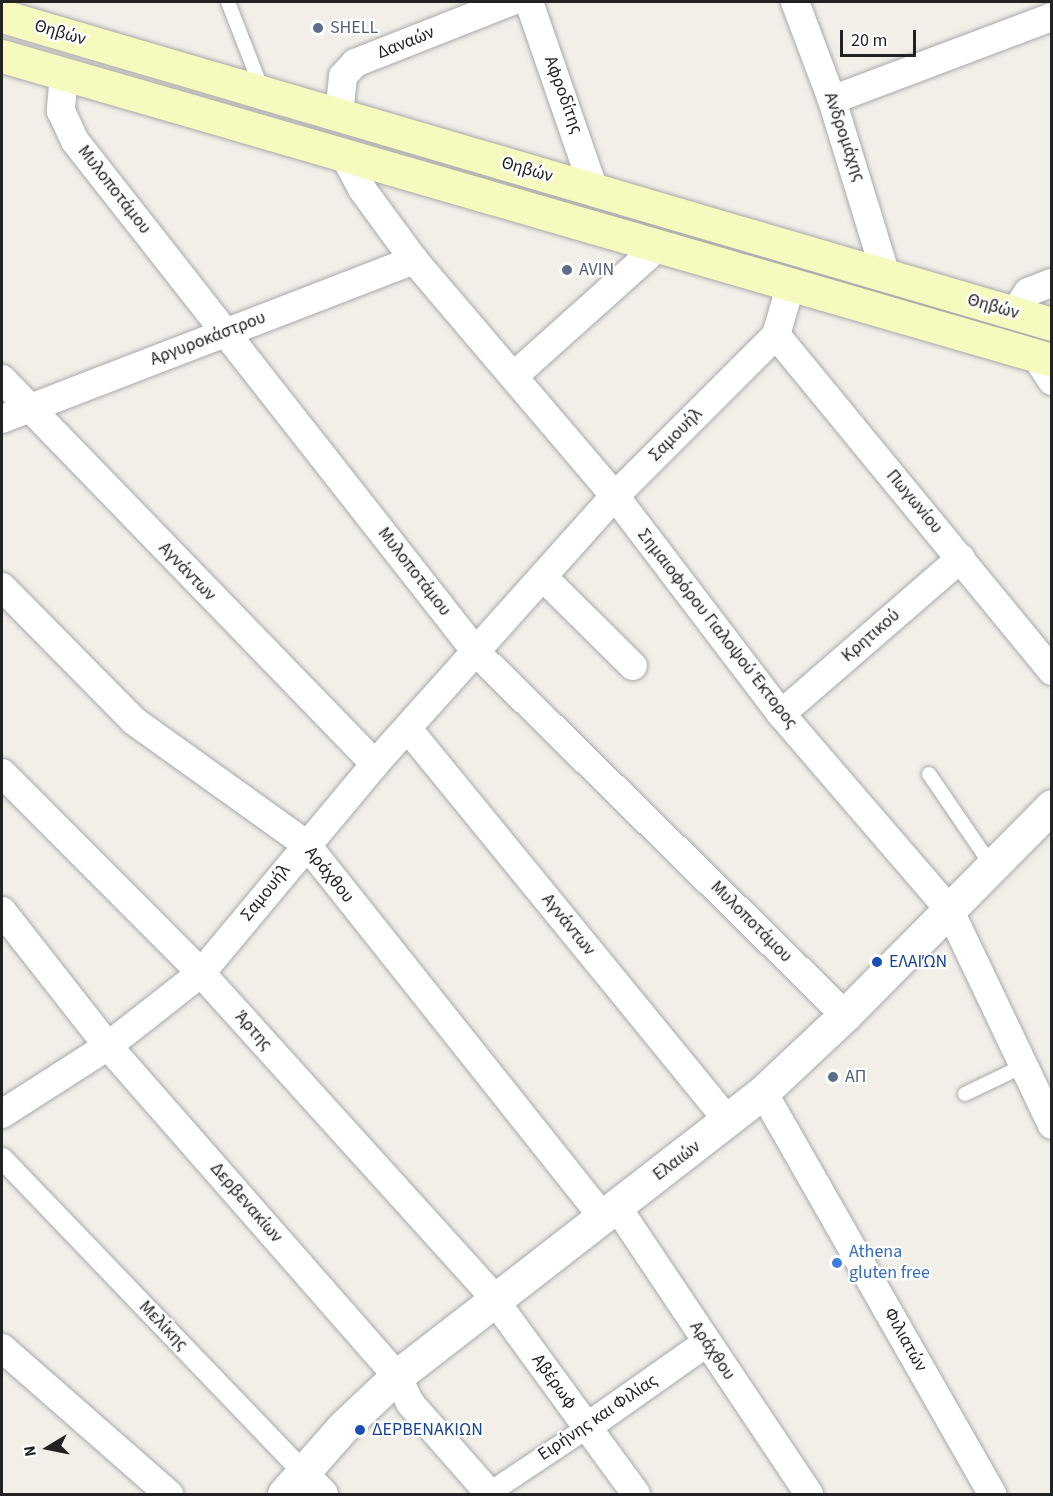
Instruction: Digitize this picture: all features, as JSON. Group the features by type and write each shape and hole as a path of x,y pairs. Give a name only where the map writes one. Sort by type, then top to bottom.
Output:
{"main road":[{"name":"Θηβών","path":"2,16 1052,324"},
{"name":"Θηβών","path":"2,56 791,284 1046,366"}],"street":[{"name":"Δαναών","path":"339,115 343,76 355,63 510,2"},
{"name":"Αφροδίτης","path":"529,2 594,190"},
{"name":"Ανδρομάχης","path":"795,2 832,100 886,276"},
{"path":"832,100 1052,17"},
{"name":"Μυλοποτάμου","path":"64,74 61,111 75,141 477,653 845,1015"},
{"name":"Σημαιοφόρου Γιαλοψού Έκτορος","path":"344,155 362,189 414,260 615,496 781,714 949,909 1052,1125"},
{"path":"514,376 659,246"},
{"name":"Αργυροκάστρου","path":"14,414 414,260"},
{"path":"1014,314 1028,292 1052,283"},
{"name":"Σαμουήλ","path":"2,1114 108,1046 201,973 306,844 375,764 477,653 615,496 776,334 791,284"},
{"name":"Πωγωνίου","path":"776,334 1052,671"},
{"name":"Αγνάντων","path":"2,379 14,414 375,764"},
{"name":"Κρητικού","path":"781,714 961,558"},
{"path":"544,578 633,666"},
{"name":"Αράχθου","path":"2,587 134,721 306,844 610,1212 706,1343 809,1494"},
{"name":"Αγνάντων","path":"408,729 729,1122"},
{"name":"Άρτης","path":"2,773 201,973 494,1298"},
{"name":"Ελαιών","path":"304,1487 398,1376 494,1298 729,1122 845,1015 1052,806"},
{"name":"Δερβενακίων","path":"2,912 108,1046 398,1376 410,1403 480,1491"},
{"name":"Φιλιατών","path":"763,1092 992,1494"},
{"name":"Μελίκης","path":"2,1158 304,1487"},
{"name":"Αβέρωφ","path":"494,1298 636,1494"},
{"name":"Ειρήνης και Φιλίας","path":"480,1491 587,1427 706,1343"},
{"path":"2,1348 169,1494"}],"lane":[{"path":"228,2 263,92"},
{"path":"929,774 992,866"},
{"path":"965,1094 1023,1066"}],"place":[{"name":"SHELL","path":"318,28"},
{"name":"AVIN","path":"567,270"},
{"name":"ΕΛΑΙΏΝ","path":"877,962"},
{"name":"ΑΠ","path":"833,1077"},
{"name":"Athena gluten free","path":"837,1263"},
{"name":"ΔΕΡΒΕΝΑΚΙΩΝ","path":"360,1430"}]}
